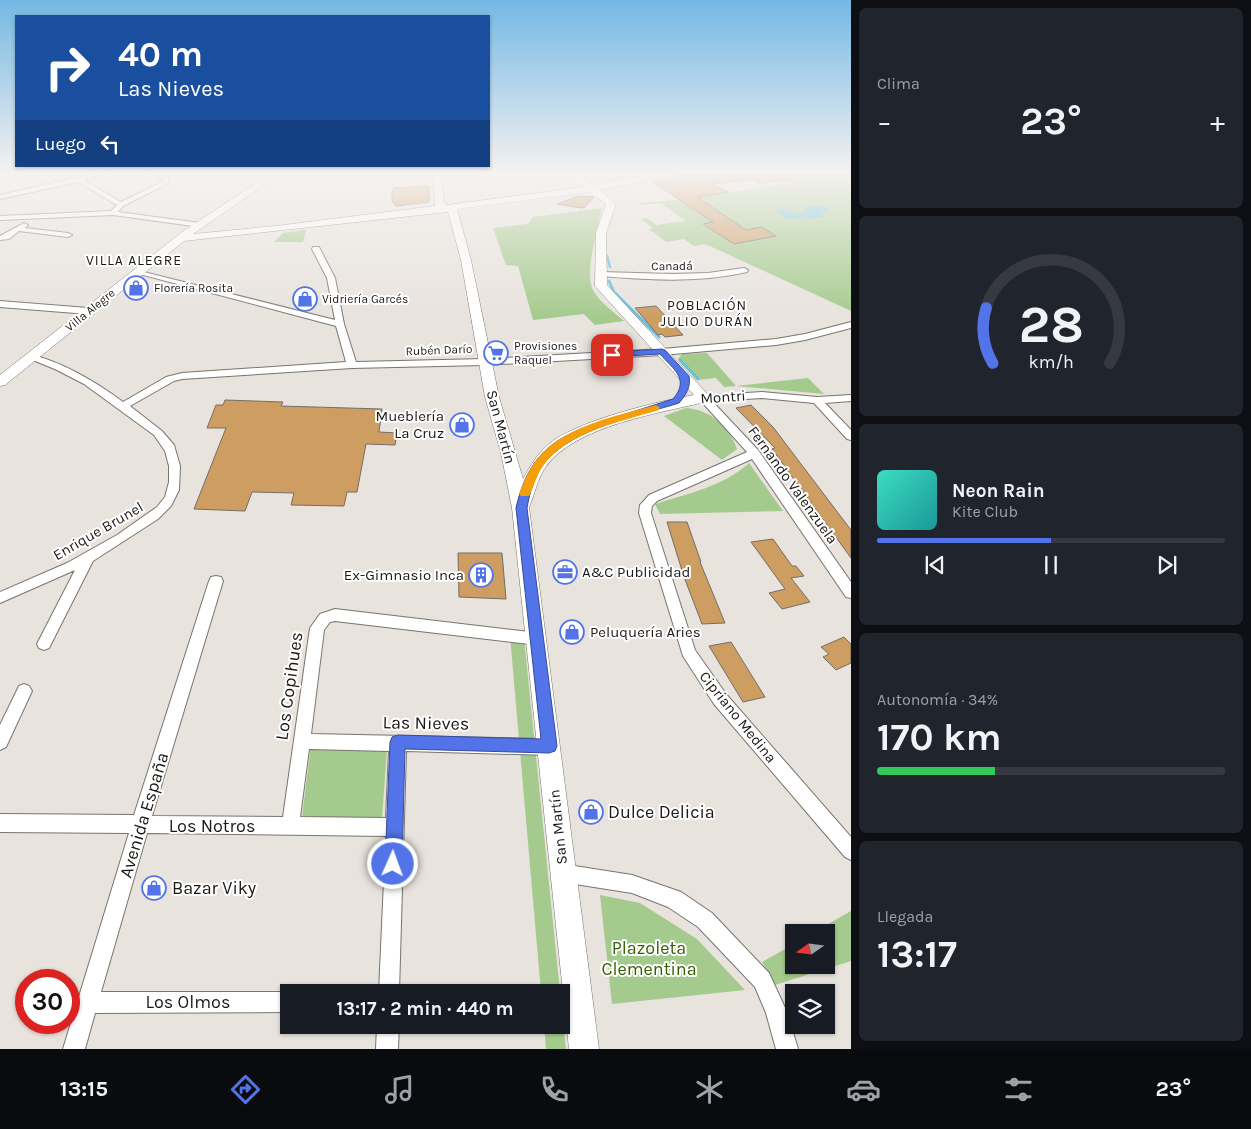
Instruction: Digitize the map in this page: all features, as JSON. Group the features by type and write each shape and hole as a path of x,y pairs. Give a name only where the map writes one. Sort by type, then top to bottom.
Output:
{"street":[{"path":"0,238 30,221"},
{"path":"171,221 228,231"},
{"name":"Villa Alegre","path":"0,382 33,358 136,272 206,221"},
{"path":"181,238 313,221"},
{"name":"San Martín","path":"455,221 466,260 492,397 509,453 522,508 538,639 562,873 584,1049"},
{"name":"Fernando Valenzuela","path":"605,221 601,233 601,286 754,453 851,593"},
{"path":"17,230 68,235"},
{"path":"316,249 331,278 340,324 352,365"},
{"name":"Canadá","path":"601,274 668,278 715,275 744,270"},
{"path":"136,272 340,324"},
{"path":"0,304 88,311"},
{"name":"Rubén Darío","path":"122,406 170,379 182,376 352,365 484,362 662,352 776,342 805,337 851,325"},
{"name":"Enrique Brunel","path":"0,598 43,580 123,538 157,514 172,494 174,466 171,451 156,432 122,406 69,371 50,362 33,358"},
{"path":"676,401 685,388 685,376"},
{"name":"Montri","path":"522,508 531,476 541,460 554,447 579,432 676,401 762,395 817,400 851,398"},
{"path":"817,400 851,437"},
{"path":"509,453 515,459 524,462 541,460"},
{"name":"Cipriano Medina","path":"754,453 653,498 646,505 645,513 688,652 720,699 851,851"},
{"path":"44,644 88,558"},
{"name":"Avenida España","path":"74,1049 140,826 216,581"},
{"name":"Los Copihues","path":"290,827 317,628 325,618 335,615 538,639"},
{"path":"0,742 24,690"},
{"name":"Las Nieves","path":"301,741 549,746"},
{"path":"389,984 398,742"},
{"name":"Los Notros","path":"0,823 140,826 394,827"},
{"path":"562,873 632,884 674,899 705,920 762,980 776,1012 787,1049"},
{"name":"Los Olmos","path":"87,1003 280,1002"},
{"path":"387,1049 388,1034"}],"green space":[{"path":"530,221 599,221 591,262 591,282 593,290 599,298 624,321 595,325 584,314 533,320 518,266 506,265 493,228 528,224"},
{"path":"644,221 651,221 656,225 686,221 851,221 851,311 710,246 704,244 694,246 684,239 666,242 649,229 653,228"},
{"path":"306,230 303,242 274,242 283,233"},
{"path":"707,353 736,386 724,387 716,378 697,380 678,359 682,354"},
{"path":"808,378 824,394 736,386"},
{"path":"686,408 703,412 718,421 729,433 737,449 722,460 664,416"},
{"path":"749,463 783,511 660,514 655,504 717,483 728,478"},
{"path":"510,636 524,638 559,984 540,984"},
{"path":"311,745 387,749 382,819 302,817"},
{"name":"Plazoleta Clementina","path":"600,895 640,903 697,939 745,990 612,1004"},
{"path":"851,911 851,961 835,966 835,924 828,924"},
{"path":"785,949 785,974 810,974 775,985 762,962"},
{"path":"545,1034 564,1034 566,1049 546,1049"}],"building":[{"path":"711,221 733,221 746,230 761,227 776,236 734,244 703,224 713,222"},
{"path":"656,306 683,335 665,337 662,334 658,335 635,308"},
{"path":"225,400 283,402 281,406 382,409 379,432 397,433 395,445 366,444 357,492 347,492 344,506 291,505 294,493 252,492 245,511 194,509 226,428 207,428 216,405 223,405"},
{"path":"751,405 773,427 851,530 851,558 772,449 775,448 736,408"},
{"path":"667,522 687,522 700,562 725,623 702,624 684,577"},
{"path":"773,539 792,566 796,566 804,576 791,578 810,602 782,609 769,593 785,589 751,542"},
{"name":"Ex-Gimnasio Inca","path":"458,553 502,553 506,599 459,597"},
{"path":"844,637 851,644 851,663 836,670 823,657 829,654 821,647"},
{"path":"731,642 765,697 743,702 709,646"}],"waterway":[{"path":"607,256 610,267"},
{"path":"609,281 614,292 659,337"},
{"path":"680,360 698,379"}],"slow traffic":[{"path":"525,494 531,476 541,460 562,441 588,429 656,408"}],"place":[{"name":"Florería Rosita","path":"136,288"},
{"name":"Vidriería Garcés","path":"305,299"},
{"name":"Provisiones Raquel","path":"496,353"},
{"name":"Mueblería La Cruz","path":"462,425"},
{"name":"A&C Publicidad","path":"565,572"},
{"name":"Ex-Gimnasio Inca","path":"481,575"},
{"name":"Peluquería Aries","path":"572,632"},
{"name":"Dulce Delicia","path":"591,812"},
{"name":"Bazar Viky","path":"154,888"}],"district":[{"name":"VILLA ALEGRE","path":"134,260"},
{"name":"POBLACIÓN JULIO DURÁN","path":"707,314"}],"route":[{"path":"393,864 398,742 549,746 522,508 531,476 547,453 562,441 588,429 676,401 682,394 686,382 685,376 662,352 612,355"}]}
